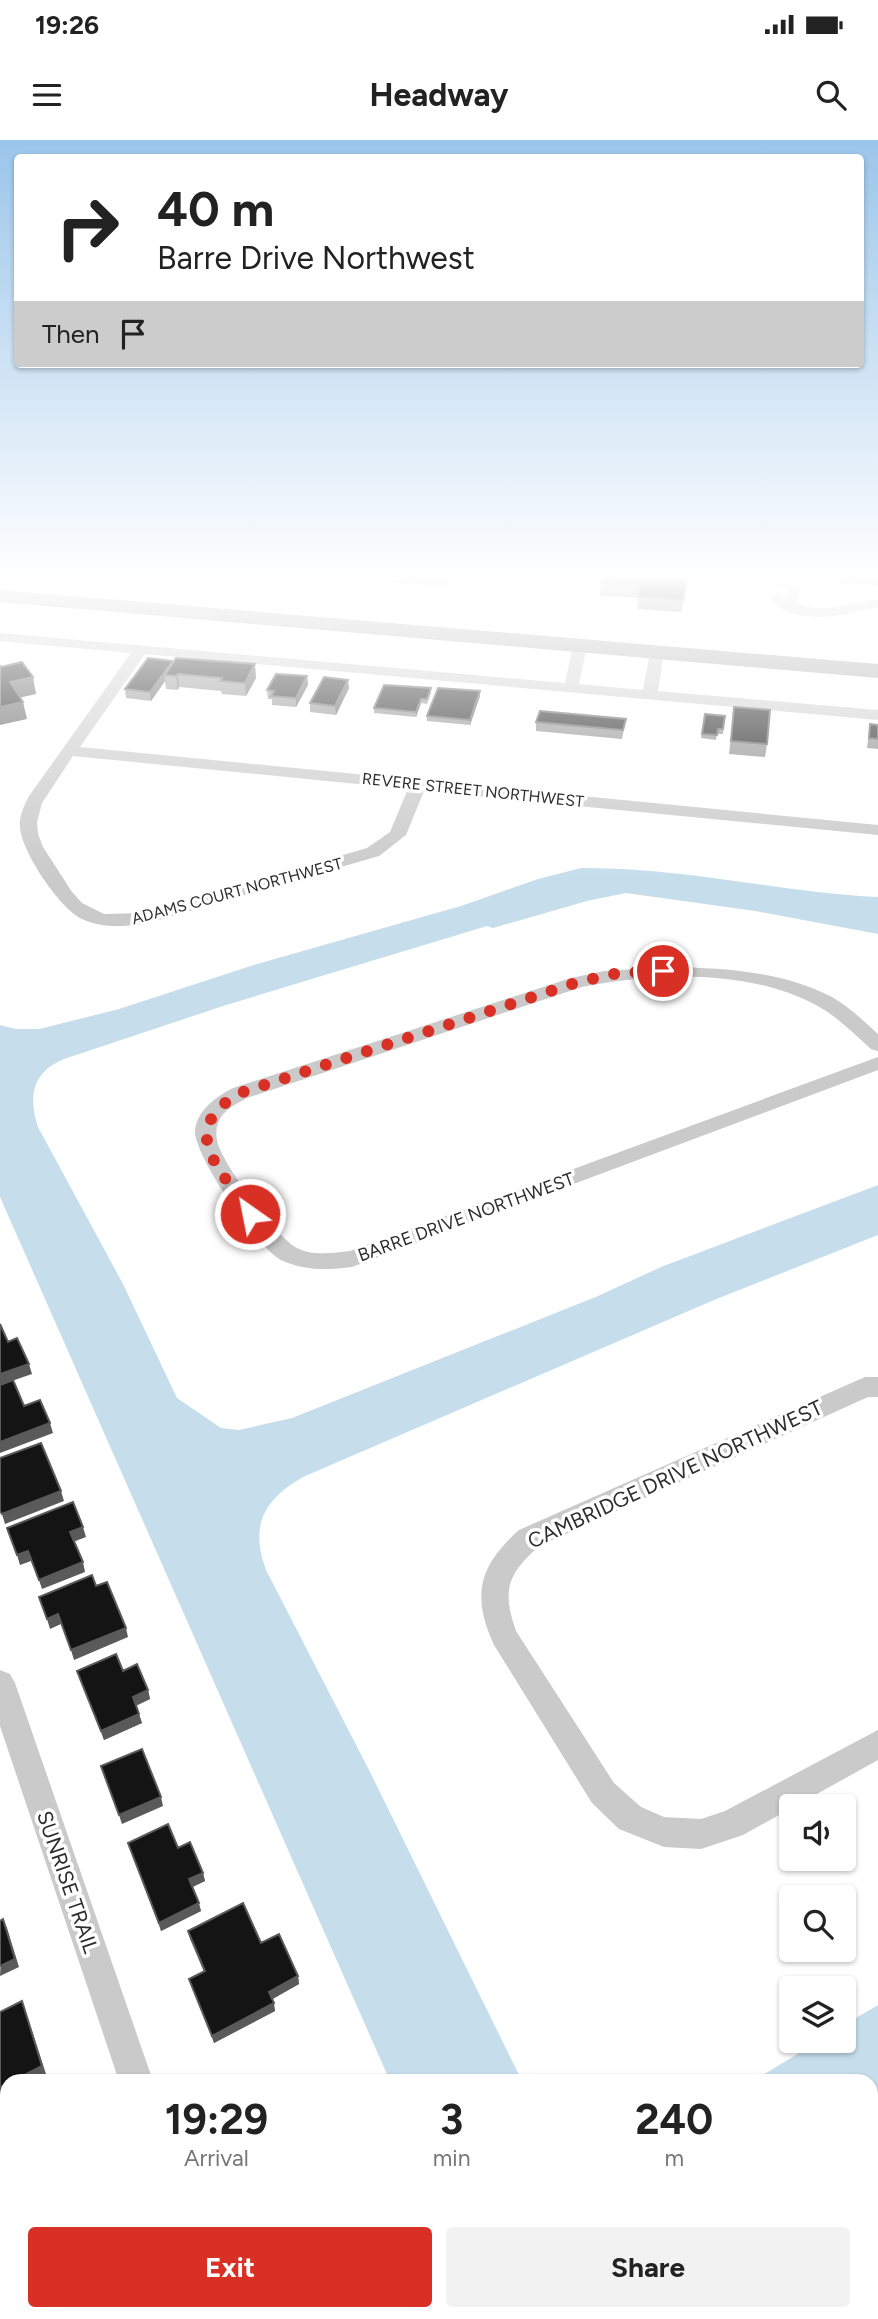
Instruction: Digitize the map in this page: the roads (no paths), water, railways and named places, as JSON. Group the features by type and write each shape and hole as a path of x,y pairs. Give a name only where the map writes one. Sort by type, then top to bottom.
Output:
{"street":[{"name":"ADAMS COURT NORTHWEST","path":"122,676 31,806 28,817 29,837 73,907 85,916 104,921 125,922 145,918 373,852 397,835 418,785"},
{"path":"435,676 878,715"},
{"path":"571,688 574,676"},
{"path":"650,694 653,676"},
{"name":"REVERE STREET NORTHWEST","path":"69,751 878,830"},
{"name":"BARRE DRIVE NORTHWEST","path":"878,1045 824,1000 785,985 686,972 619,973 578,982 240,1093 221,1104 209,1118 204,1135 209,1150 264,1235 278,1250 300,1259 325,1263 352,1259 878,1063"},
{"name":"CAMBRIDGE DRIVE NORTHWEST","path":"878,1387 864,1387 529,1538 507,1556 494,1581 493,1609 504,1636 603,1793 630,1818 664,1832 701,1834 733,1824 878,1744"},
{"name":"SUNRISE TRAIL","path":"0,1683 133,2074"}],"water":[{"path":"581,868 619,869 878,897 878,934 755,911 626,893 587,901 493,928 487,926 223,1006 64,1059 53,1064 39,1078 33,1096 38,1127 123,1284 177,1398 221,1428 239,1430 292,1418 598,1296 661,1267 878,1185 878,1235 714,1300 303,1477 269,1505 260,1527 259,1540 266,1570 369,1770 519,2074 387,2074 0,1197 0,1025 16,1029 39,1029 119,1009 257,964 461,906 538,879"},
{"path":"878,2005 878,2074 765,2074 799,2053 856,2053 856,2018"}]}
